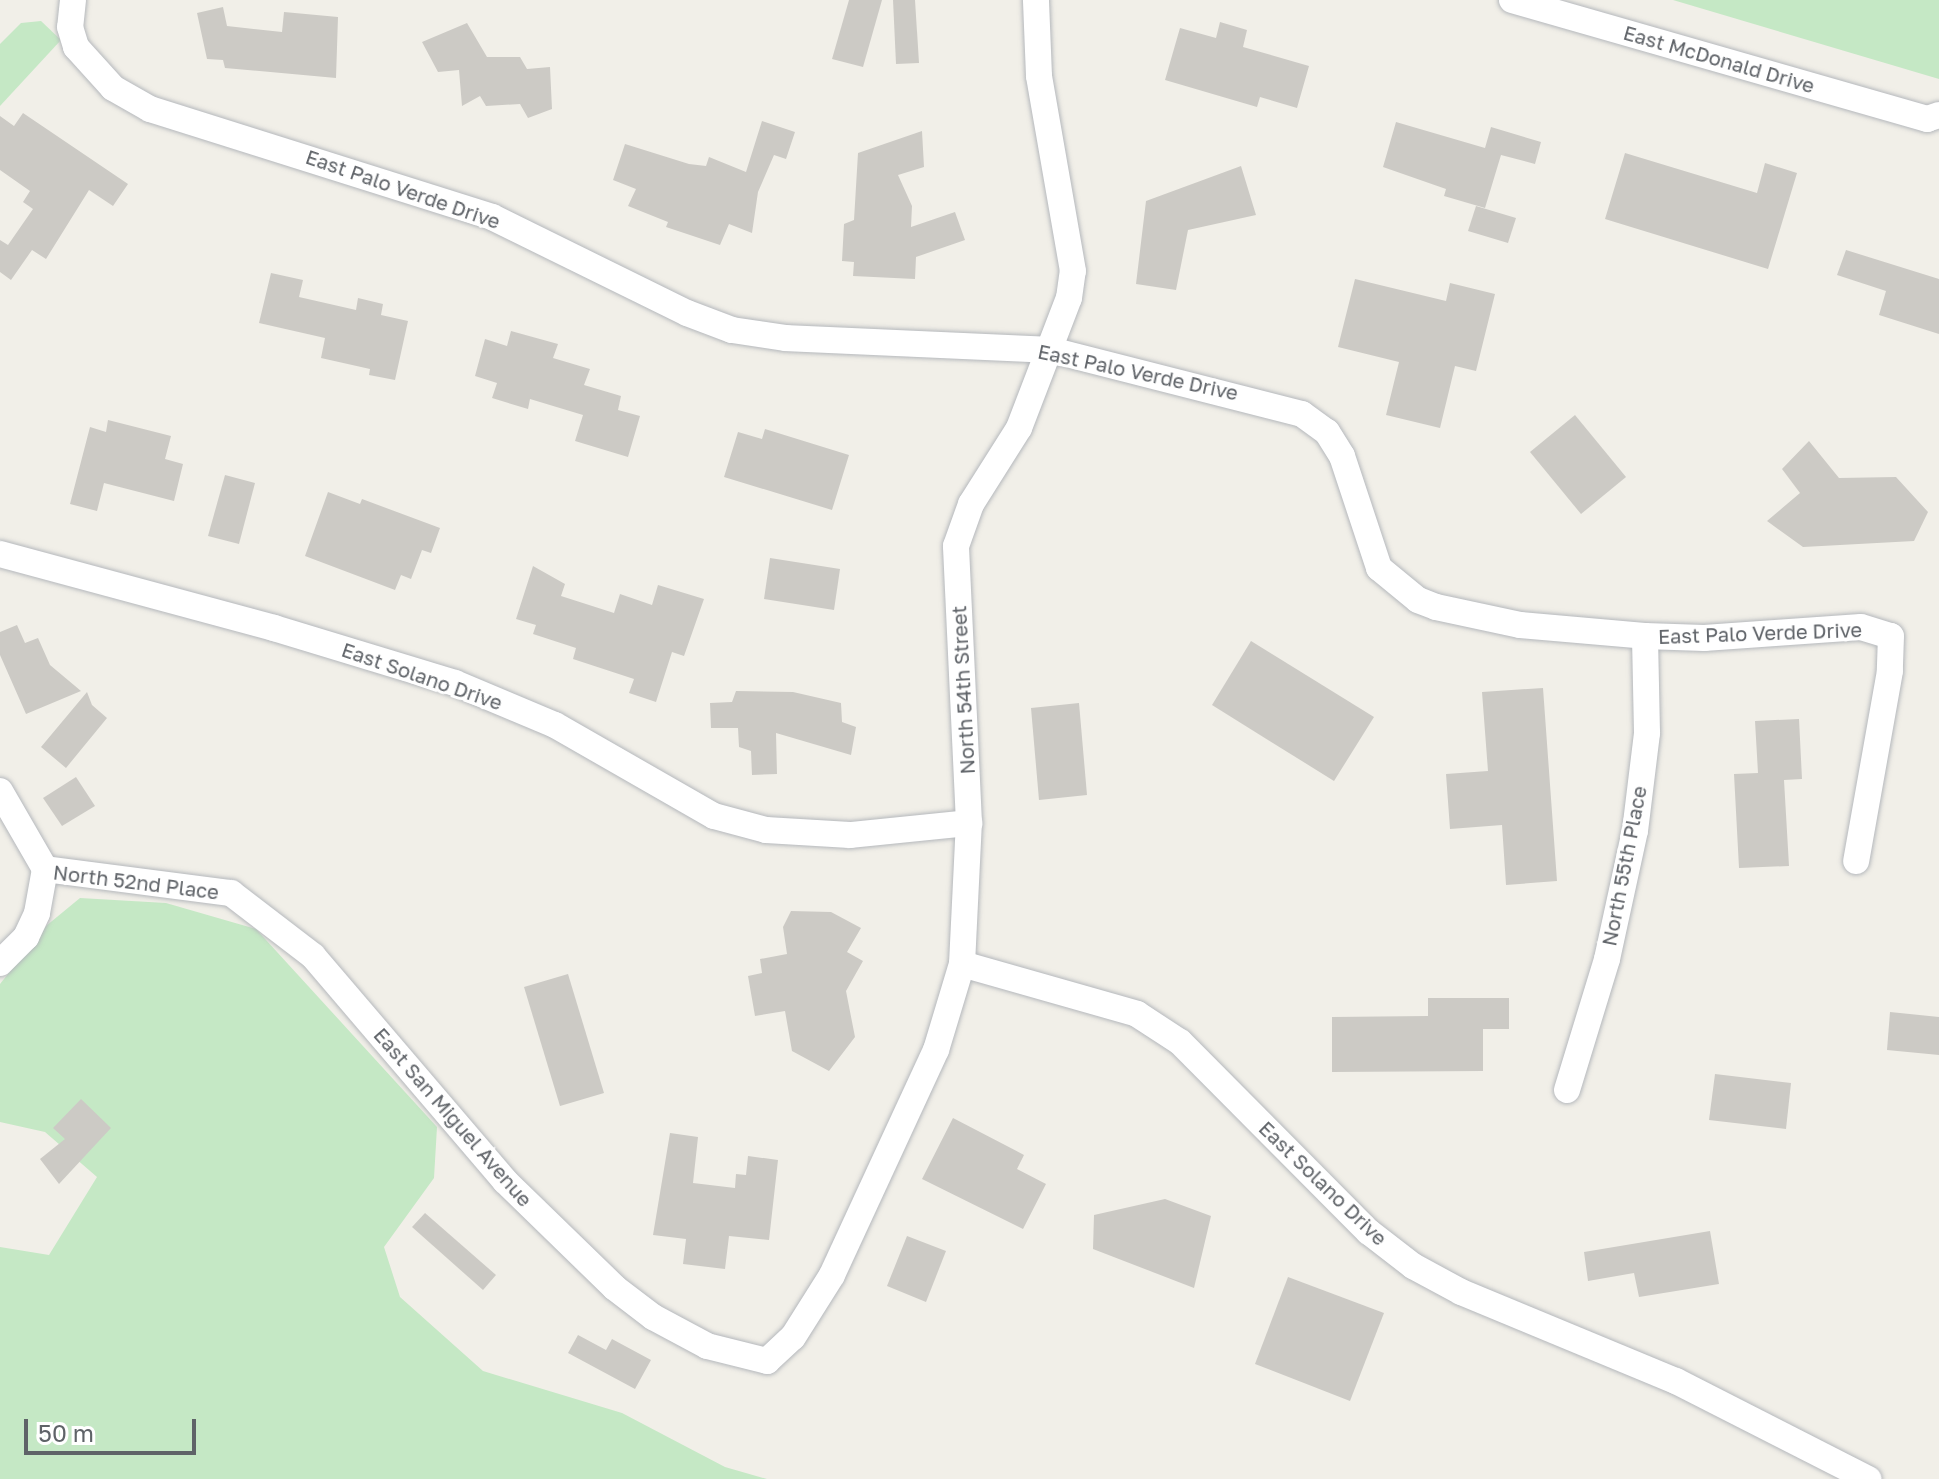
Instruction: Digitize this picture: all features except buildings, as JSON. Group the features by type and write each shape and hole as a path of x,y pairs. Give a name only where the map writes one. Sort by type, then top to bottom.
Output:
{"street":[{"name":"East Palo Verde Drive","path":"73,0 70,27 76,47 95,72 150,109 478,212 732,330 786,338 1051,350 1302,414 1327,432 1342,456 1379,568 1418,600 1520,625 1645,636 1704,638 1861,627 1891,636 1890,671 1856,861"},
{"name":"North 54th Street","path":"767,1361 793,1337 832,1275 936,1050 962,964 969,823 956,546 971,504 1019,428 1051,350 1073,271 1039,76 1036,0"},
{"name":"East McDonald Drive","path":"1512,0 1935,123"},
{"name":"East Solano Drive","path":"0,554 274,628 455,683 555,725 714,816 766,830 850,835 969,823"},
{"name":"North 55th Place","path":"1567,1090 1607,959 1635,831 1647,733 1645,636"},
{"path":"0,791 45,869"},
{"name":"North 52nd Place","path":"0,963 26,937 37,913 45,869 231,893 313,956"},
{"name":"East San Miguel Avenue","path":"313,956 505,1181 615,1288 653,1317 707,1346 767,1361"},
{"name":"East Solano Drive","path":"962,964 1137,1014 1180,1042 1369,1232 1413,1266 1461,1292 1676,1381 1868,1479"}],"green space":[{"path":"1673,0 1939,0 1939,79"},
{"path":"41,21 61,40 0,106 0,44 21,23"},
{"path":"80,898 166,903 256,929 437,1127 434,1178 384,1247 400,1297 483,1371 622,1413 725,1467 767,1479 0,1479 0,1247 49,1255 97,1177 45,1132 0,1122 0,984 46,926"}]}
